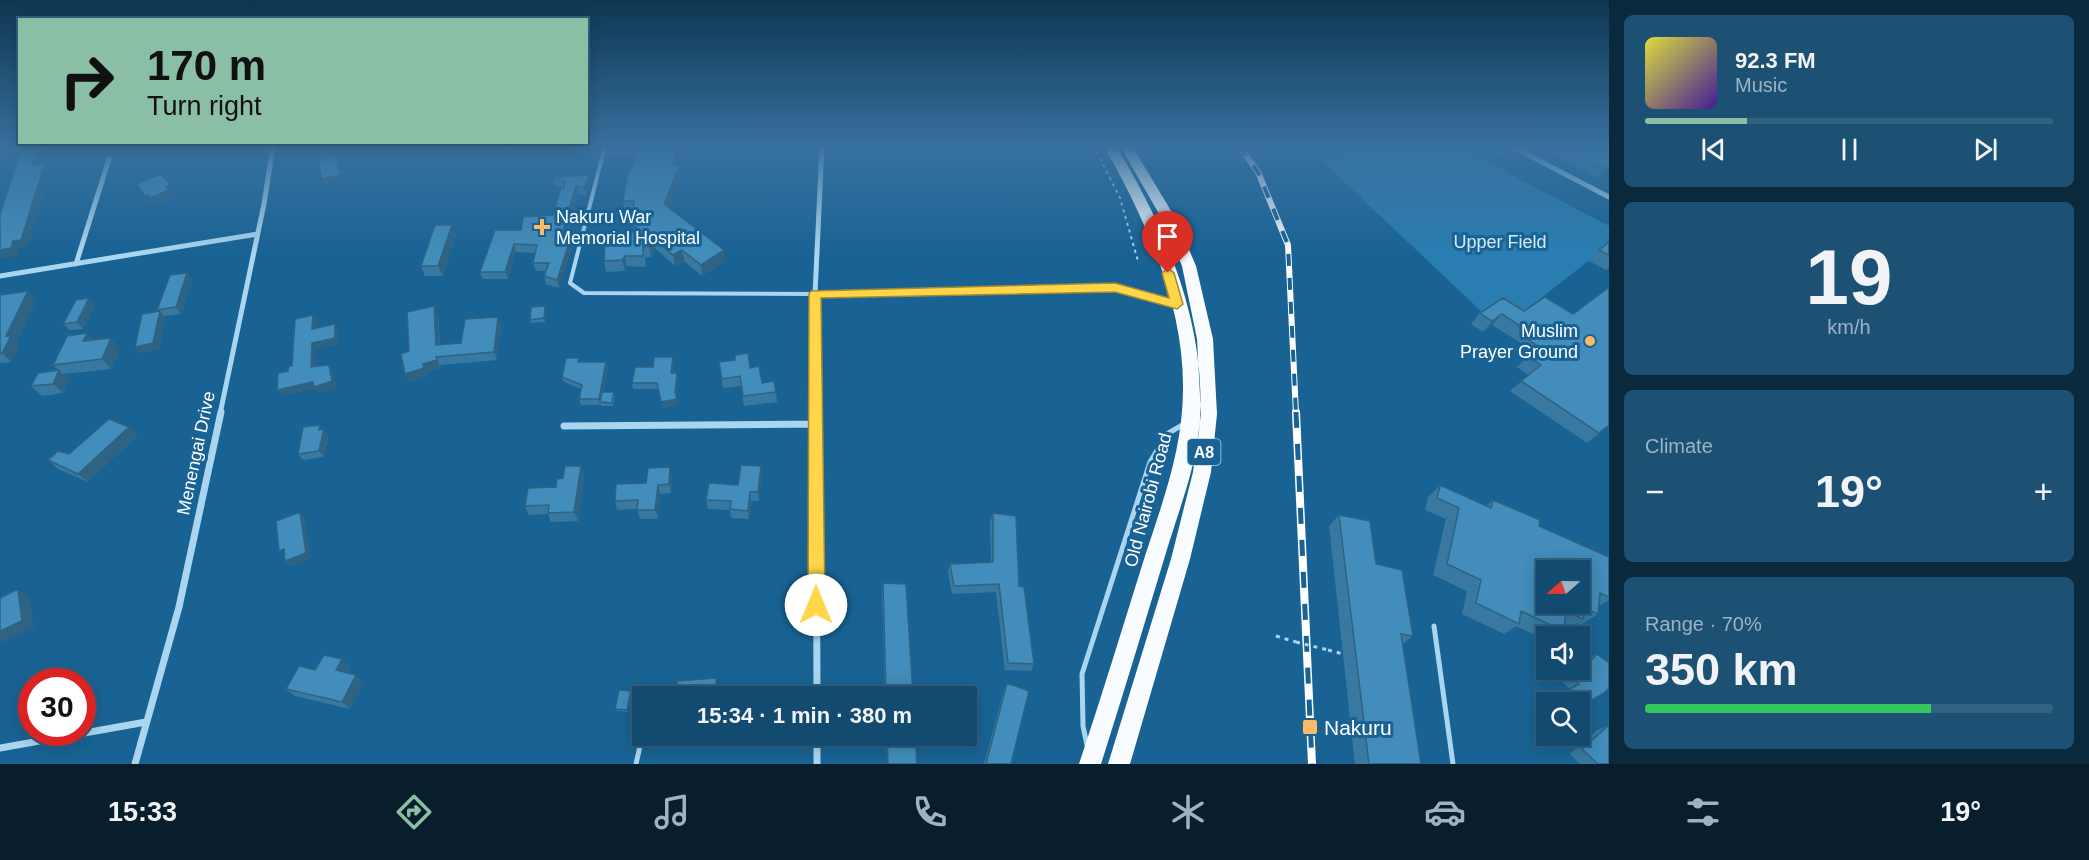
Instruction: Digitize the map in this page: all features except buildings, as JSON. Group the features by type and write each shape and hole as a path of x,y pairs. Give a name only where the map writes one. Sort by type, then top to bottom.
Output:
{"highway":[{"name":"Old Nairobi Road","path":"1090,762 1175,494 1191,420 1190,360 1177,304 1151,223 1132,182"},
{"name":"A8","path":"1119,764 1170,604 1197,494 1209,415 1204,338 1199,303 1188,264 1170,224 1146,182"}],"street":[{"path":"76,264 102,182"},
{"name":"Menengai Drive","path":"135,764 179,607 267,182"},
{"path":"817,686 815,294 820,182"},
{"path":"1581,182 1609,196"},
{"path":"0,276 257,234"},
{"path":"564,426 816,424"},
{"path":"0,748 146,722"},
{"path":"817,746 817,764"}],"lane":[{"path":"596,182 570,283 584,293 815,294 1115,287 1177,304"},
{"path":"1090,762 1083,726 1082,674 1150,462 1167,435 1191,420"},
{"path":"1434,626 1453,764"},
{"path":"636,764 640,746"}],"path":[{"path":"1112,182 1120,198 1138,261"},
{"path":"1276,636 1343,654"}],"green space":[{"name":"Upper Field","path":"1344,182 1525,182 1609,226 1609,245 1514,319 1493,306 1482,312"}],"railway":[{"path":"1262,182 1288,245 1296,414"},
{"path":"1296,412 1312,764"}],"place":[{"name":"Nakuru War Memorial Hospital","path":"542,227"},
{"name":"Muslim Prayer Ground","path":"1590,341"},
{"name":"Nakuru","path":"1310,727"}],"route":[{"path":"816,605 815,294 1115,287 1177,304 1168,273"}]}
